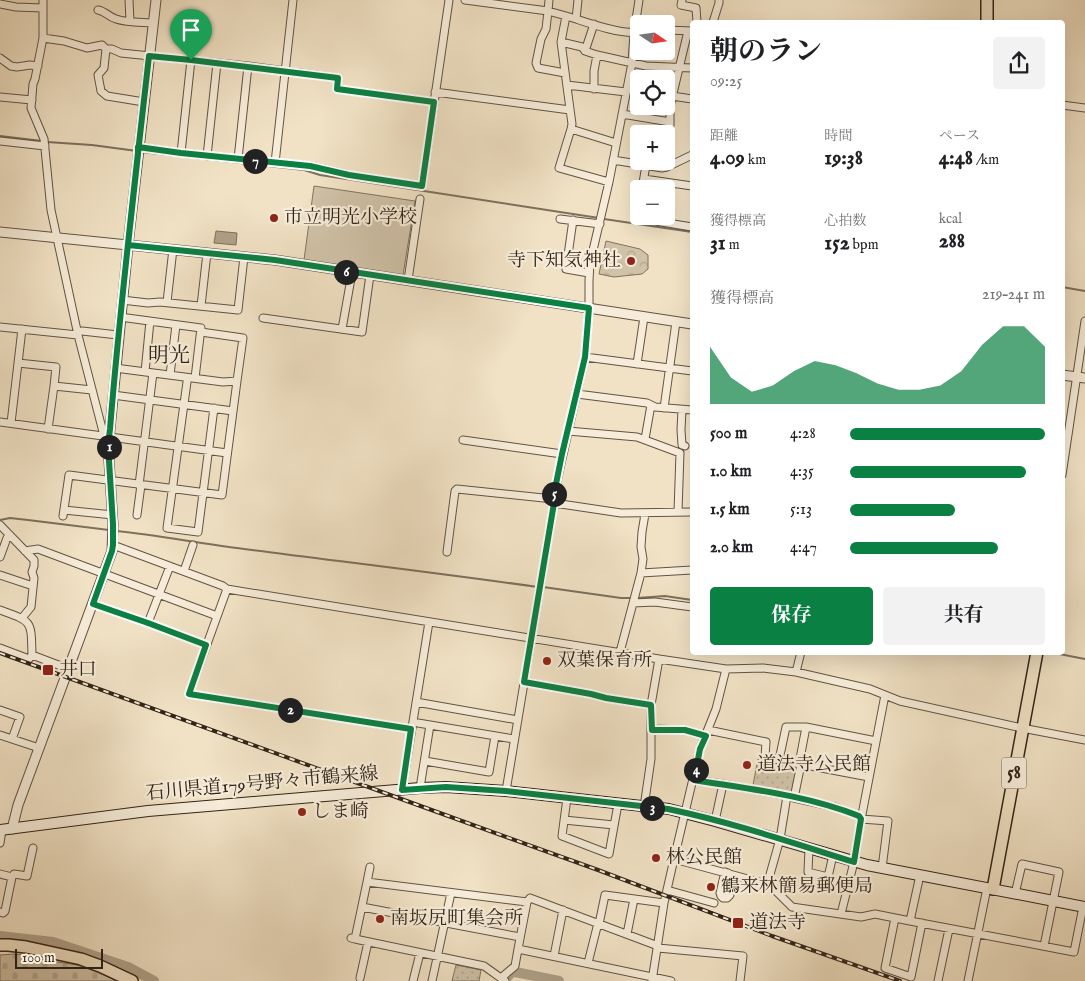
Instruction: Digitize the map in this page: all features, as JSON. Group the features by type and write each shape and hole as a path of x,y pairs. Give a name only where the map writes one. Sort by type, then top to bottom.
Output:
{"main road":[{"path":"987,0 988,20"},
{"name":"58","path":"990,888 1036,655"},
{"name":"石川県道179号野々市鶴来線","path":"5,829 148,811 420,788 446,787 506,791 685,812 854,862 1084,907"},
{"path":"0,945 26,947 81,959 132,981"}],"street":[{"path":"129,0 130,21"},
{"path":"107,440 156,0"},
{"path":"275,163 292,0"},
{"path":"138,150 310,166 349,175 422,186 449,0"},
{"path":"465,0 548,11 603,28 630,32"},
{"path":"549,0 546,29 541,39 536,63 538,68 565,73"},
{"path":"576,19 578,0"},
{"path":"638,15 639,0"},
{"path":"682,0 681,6 696,8 697,20"},
{"path":"714,20 719,3 718,0"},
{"path":"0,4 16,7 43,4 43,38 33,84 31,108 45,143 50,210 92,390 107,440 113,515 112,551 18,805 5,829 0,844"},
{"path":"98,10 104,11 113,18 154,23"},
{"path":"566,16 561,42 572,124 559,168 610,182"},
{"path":"585,51 594,24"},
{"path":"675,30 690,31 675,84"},
{"path":"43,38 88,48 102,45 106,49 149,56 248,66 338,78 337,89 434,102"},
{"path":"561,42 582,47 585,51 597,55 646,66 690,68"},
{"path":"106,49 104,68 98,75 101,91 107,96 144,102"},
{"path":"594,89 594,71 597,55"},
{"path":"0,58 11,66 17,67 30,64 38,66"},
{"path":"181,153 191,60"},
{"path":"506,791 553,501 585,357 589,308 589,273 610,182 632,60"},
{"path":"207,156 217,63"},
{"path":"238,159 248,66"},
{"path":"566,84 626,92"},
{"path":"435,92 570,110"},
{"path":"675,96 690,99"},
{"path":"0,97 32,100"},
{"path":"1065,105 1085,108"},
{"path":"622,114 670,122"},
{"path":"669,125 670,115"},
{"path":"571,129 616,143"},
{"path":"0,141 45,143"},
{"path":"675,163 690,155"},
{"path":"613,160 630,163"},
{"path":"645,170 644,179 690,186"},
{"path":"408,280 420,199"},
{"path":"560,218 601,220"},
{"path":"573,220 566,269 589,273"},
{"path":"675,224 690,227"},
{"path":"0,232 275,260 690,324"},
{"path":"168,302 173,249"},
{"path":"201,306 207,253"},
{"path":"122,300 148,303 168,302 238,310 244,257"},
{"path":"342,329 352,273"},
{"path":"262,318 362,332 370,275"},
{"path":"120,317 201,328 194,378"},
{"path":"637,364 644,317"},
{"path":"1065,460 1081,377 1085,321"},
{"path":"145,372 150,322"},
{"path":"664,408 676,322"},
{"path":"170,375 176,325"},
{"path":"0,327 118,335"},
{"path":"11,423 22,329"},
{"path":"113,515 63,513 69,476 222,495 243,338 201,332"},
{"path":"585,357 690,372"},
{"path":"18,363 56,367 48,428"},
{"path":"115,368 223,382 237,381"},
{"path":"137,515 153,373"},
{"path":"1065,375 1081,377"},
{"path":"188,382 167,528 198,532 214,408"},
{"path":"54,386 92,390"},
{"path":"577,394 647,404 655,407 690,410"},
{"path":"112,395 233,411"},
{"path":"645,439 651,405"},
{"path":"682,410 681,430 682,444 684,446"},
{"path":"0,422 48,428 107,440 144,442 228,453"},
{"path":"568,431 637,437 680,453"},
{"path":"463,440 562,454"},
{"path":"678,512 680,453 684,446 690,444"},
{"path":"447,552 455,491 457,489 553,501 621,513 690,512"},
{"path":"620,652 641,573 641,546 645,514"},
{"path":"0,525 34,560 31,607 22,618"},
{"path":"0,557 7,538 11,537"},
{"path":"113,545 224,586 227,589 726,669 764,668 796,672 870,689 900,702 1085,740"},
{"path":"184,571 193,545"},
{"path":"25,551 38,549 217,616"},
{"path":"148,623 170,566"},
{"path":"641,573 690,570"},
{"path":"0,575 33,586"},
{"path":"227,589 189,694 411,729"},
{"path":"634,599 690,607"},
{"path":"93,604 206,645"},
{"path":"0,610 22,618 29,624 32,629 32,655 30,659 0,648"},
{"path":"402,790 429,622"},
{"path":"32,655 69,669"},
{"path":"796,672 800,655"},
{"path":"644,807 651,759 651,705 659,659"},
{"path":"653,979 664,903 685,812 700,749 718,701 726,669"},
{"path":"524,682 651,705"},
{"path":"841,914 854,862 885,696"},
{"path":"416,702 518,720"},
{"path":"0,710 20,717 12,739"},
{"path":"418,723 514,739"},
{"path":"420,788 430,725"},
{"path":"779,760 786,727 806,728 876,741"},
{"path":"770,884 769,878 800,764 806,728"},
{"path":"652,730 685,730 766,742 765,757 869,777"},
{"path":"0,735 39,748"},
{"path":"425,761 489,772 495,736"},
{"path":"694,780 836,807 859,816 861,819 888,821 882,868"},
{"path":"715,821 723,784"},
{"path":"567,798 562,836 609,854 618,804"},
{"path":"564,820 614,825"},
{"path":"0,874 12,877 14,874 27,876 33,848"},
{"path":"809,848 808,872 828,877 830,880 838,882 847,890"},
{"path":"828,877 833,855"},
{"path":"674,859 770,884 792,907 860,917 876,914 1074,952 1084,907"},
{"path":"1015,894 1022,864 1059,872 1044,946"},
{"path":"370,867 353,939 484,966 503,979 515,966 527,902 530,898 658,947 743,956 740,981"},
{"path":"910,921 920,875"},
{"path":"0,912 4,913 5,911 12,877"},
{"path":"367,882 527,902"},
{"path":"968,981 977,934 990,888"},
{"path":"667,890 714,903"},
{"path":"432,981 451,893"},
{"path":"588,964 604,895 664,903"},
{"path":"627,934 634,899"},
{"path":"362,907 520,937"},
{"path":"554,956 563,910"},
{"path":"895,918 884,968 911,977 922,923"},
{"path":"938,981 948,929"},
{"path":"360,978 368,942"},
{"path":"518,949 653,979 671,981"},
{"path":"414,981 420,953"}],"green space":[{"path":"314,186 415,201 403,275 304,260"},
{"path":"606,241 640,249 648,255 648,269 642,274 614,277 599,274"},
{"path":"758,759 798,767 793,793 753,785"},
{"path":"15,954 77,965 118,981 0,981 0,955"},
{"path":"456,965 481,970 479,981 452,981"}],"shaded area":[{"path":"216,231 237,233 236,245 214,243"}],"waterway":[{"path":"0,136 42,141"},
{"path":"47,142 137,151"},
{"path":"141,152 304,170 320,175 599,218"},
{"path":"604,219 690,232"},
{"path":"1065,288 1085,291"},
{"path":"0,520 10,518 109,530"},
{"path":"117,531 538,587"},
{"path":"543,587 632,598"},
{"path":"637,598 665,596 690,600"},
{"path":"1064,655 1085,659"},
{"path":"0,936 53,942 128,967 154,981"},
{"path":"504,981 511,973 515,972 559,981"}],"railway":[{"path":"0,653 598,870 772,936 900,981"}],"place":[{"name":"市立明光小学校","path":"274,218"},
{"name":"寺下知気神社","path":"631,261"},
{"name":"双葉保育所","path":"547,661"},
{"name":"井口","path":"48,670"},
{"name":"道法寺公民館","path":"747,765"},
{"name":"しま崎","path":"302,812"},
{"name":"林公民館","path":"656,858"},
{"name":"鶴来林簡易郵便局","path":"711,887"},
{"name":"南坂尻町集会所","path":"380,919"},
{"name":"道法寺","path":"738,923"}],"district":[{"name":"明光","path":"169,356"}],"route":[{"path":"191,60 149,56 138,147 118,335 108,445 113,545 93,604 206,645 189,694 411,729 402,790 446,787 506,791 668,809 685,812 780,839 854,862 861,819 859,816 836,807 694,780 700,749 706,736 679,729 652,730 651,705 524,682 554,503 553,499 585,357 589,308 275,260 128,245 138,147 310,166 349,175 422,186 434,102 337,89 338,78 191,60"}]}
